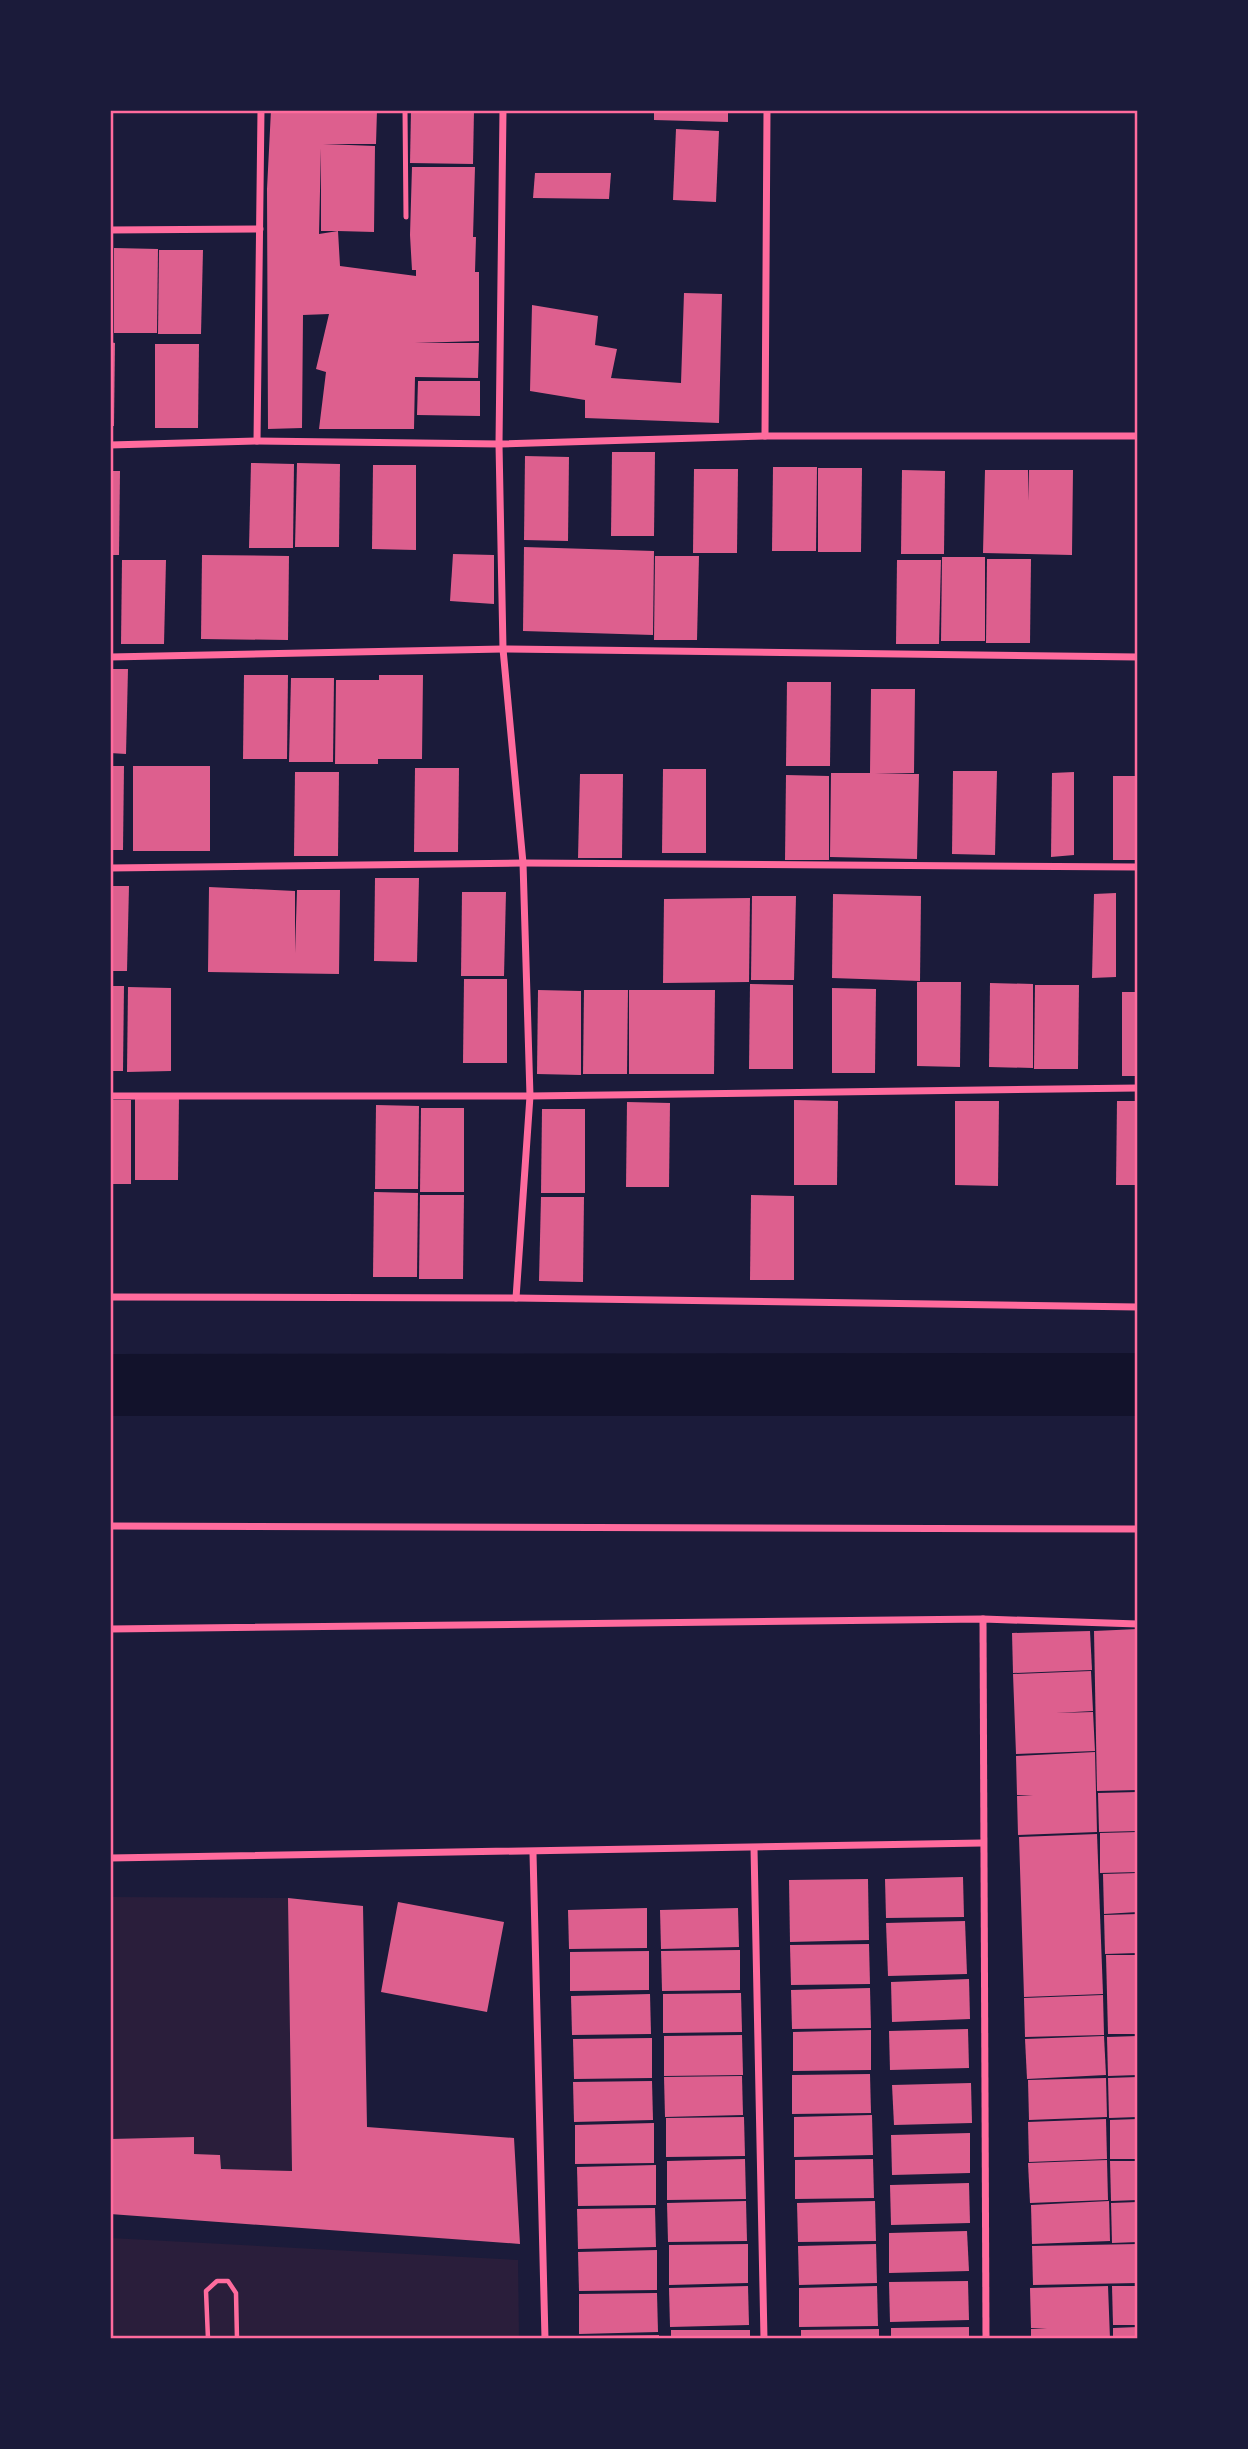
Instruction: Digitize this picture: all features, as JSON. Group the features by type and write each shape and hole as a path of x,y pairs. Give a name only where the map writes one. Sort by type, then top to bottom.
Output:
{"street":[{"path":"257,441 261,110"},
{"path":"503,110 499,444 503,649 523,863 530,1096 516,1298"},
{"path":"765,436 767,110"},
{"path":"110,230 260,229"},
{"path":"110,445 257,441 499,444 765,436 1138,436"},
{"path":"110,657 503,649 1138,657"},
{"path":"110,869 523,863 1138,867"},
{"path":"110,1096 530,1096 1138,1088"},
{"path":"110,1297 516,1298 1138,1307"},
{"path":"110,1526 1138,1529"},
{"path":"983,1619 986,2339"},
{"path":"110,1629 983,1619 1138,1624"},
{"path":"110,1858 533,1853 982,1843"},
{"path":"754,1848 764,2339"},
{"path":"533,1853 545,2339"}],"lane":[{"path":"405,110 406,217"}],"path":[{"path":"208,2339 206,2291 217,2281 228,2281 236,2293 237,2339"}],"shaded area":[{"path":"1138,1353 1138,1416 110,1416 110,1354"},
{"path":"110,1897 288,1898 292,2171 221,2169 220,2155 194,2154 193,2137 110,2139"},
{"path":"110,2238 518,2260 519,2339 110,2339"}],"building":[{"path":"271,110 377,110 376,144 323,144 375,146 374,232 338,231 340,266 416,276 416,270 412,270 410,235 412,167 475,167 473,237 476,237 475,272 479,272 479,341 415,343 479,343 478,378 415,377 414,429 319,429 326,372 316,369 329,314 303,315 302,428 268,429 267,189","holes":["321,148 321,231 338,231 319,234"]},
{"path":"411,110 474,110 473,164 410,163"},
{"path":"654,110 728,110 728,122 654,120"},
{"path":"676,129 719,131 716,202 673,200"},
{"path":"535,173 611,173 609,199 533,198"},
{"path":"114,248 158,249 157,333 114,333"},
{"path":"159,250 203,250 201,334 158,334"},
{"path":"684,293 722,294 719,423 585,418 585,400 530,391 532,305 598,316 595,345 617,349 611,378 681,383"},
{"path":"110,342 115,343 114,426 110,426"},
{"path":"155,344 199,344 198,428 155,428"},
{"path":"418,381 480,381 480,416 417,415"},
{"path":"612,452 655,452 654,536 611,536"},
{"path":"525,456 569,457 568,541 524,540"},
{"path":"251,463 294,464 293,548 249,548"},
{"path":"297,463 340,464 339,547 295,547"},
{"path":"373,465 416,465 416,550 372,549"},
{"path":"773,467 817,467 816,551 772,551"},
{"path":"818,468 862,468 861,552 818,552"},
{"path":"694,469 738,469 737,553 693,553"},
{"path":"902,470 945,471 944,554 901,554"},
{"path":"985,470 1028,470 1029,501 1029,470 1073,470 1072,555 983,553"},
{"path":"110,471 120,471 119,555 110,555"},
{"path":"524,547 654,551 653,635 523,631"},
{"path":"453,554 494,555 494,604 450,601"},
{"path":"202,555 289,556 288,640 201,639"},
{"path":"655,556 699,556 697,640 654,640"},
{"path":"942,557 985,557 985,641 941,641"},
{"path":"987,559 1031,559 1030,643 986,643"},
{"path":"122,560 166,560 164,644 121,644"},
{"path":"897,560 941,560 939,644 896,644"},
{"path":"110,669 128,669 126,754 110,753"},
{"path":"244,675 288,675 287,759 243,759"},
{"path":"379,675 423,675 422,759 378,759 378,764 335,764 336,680 379,680"},
{"path":"291,678 334,678 333,762 289,762"},
{"path":"787,682 831,682 830,766 786,766"},
{"path":"871,689 915,689 914,773 875,774 919,774 917,859 830,857 831,773 870,773"},
{"path":"110,766 124,766 123,850 110,850"},
{"path":"133,766 210,766 210,851 133,851"},
{"path":"415,768 459,768 458,852 414,852"},
{"path":"663,769 706,769 706,853 662,853"},
{"path":"953,771 997,771 995,855 952,854"},
{"path":"295,772 339,772 338,856 294,856"},
{"path":"1074,772 1074,855 1051,857 1052,773"},
{"path":"580,774 623,774 622,858 578,858"},
{"path":"786,775 829,776 829,860 785,860"},
{"path":"1113,776 1138,776 1138,860 1113,860"},
{"path":"375,878 419,878 417,962 374,961"},
{"path":"110,886 129,886 127,971 110,971"},
{"path":"209,887 295,891 295,953 297,890 340,890 339,974 208,972"},
{"path":"462,892 506,892 504,976 461,976"},
{"path":"1116,893 1116,977 1092,978 1094,894"},
{"path":"833,894 921,896 920,981 832,978"},
{"path":"752,896 796,896 794,980 751,980"},
{"path":"750,898 749,982 663,983 664,899"},
{"path":"464,979 507,979 507,1063 463,1063"},
{"path":"917,982 961,982 960,1067 917,1066"},
{"path":"990,983 1033,984 1033,1068 989,1067"},
{"path":"750,984 793,985 793,1069 749,1069"},
{"path":"1035,985 1079,985 1078,1069 1034,1069"},
{"path":"110,986 124,986 123,1071 110,1071"},
{"path":"128,987 171,988 171,1071 127,1072"},
{"path":"832,988 876,989 875,1073 832,1073"},
{"path":"538,990 581,991 581,1075 537,1074"},
{"path":"584,990 628,990 627,1074 583,1074"},
{"path":"629,990 715,990 714,1074 629,1074"},
{"path":"1122,992 1138,992 1138,1076 1122,1076"},
{"path":"135,1096 179,1096 178,1180 135,1180"},
{"path":"110,1100 131,1100 131,1184 110,1184"},
{"path":"794,1100 838,1101 837,1185 794,1185"},
{"path":"955,1101 999,1101 998,1186 955,1185"},
{"path":"1117,1101 1138,1101 1138,1185 1116,1185"},
{"path":"627,1102 670,1103 669,1187 626,1187"},
{"path":"376,1105 419,1106 418,1189 375,1189"},
{"path":"421,1108 464,1108 464,1192 420,1192"},
{"path":"542,1109 585,1109 585,1193 541,1193"},
{"path":"374,1192 418,1193 417,1277 373,1277"},
{"path":"420,1195 464,1195 463,1279 419,1279"},
{"path":"751,1195 794,1196 794,1280 750,1280"},
{"path":"541,1197 584,1197 583,1282 539,1281"},
{"path":"1138,1629 1138,1790 1097,1791 1094,1631"},
{"path":"1090,1631 1092,1670 1013,1673 1012,1633"},
{"path":"1091,1671 1093,1711 1056,1713 1093,1712 1095,1751 1016,1754 1013,1674"},
{"path":"1095,1752 1097,1832 1018,1835 1017,1796 1033,1795 1017,1795 1016,1756"},
{"path":"1138,1792 1138,1831 1099,1832 1098,1793"},
{"path":"1138,1832 1138,1872 1100,1873 1100,1833"},
{"path":"1097,1834 1103,1994 1024,1997 1019,1837"},
{"path":"1138,1873 1138,1912 1104,1914 1103,1874"},
{"path":"963,1877 964,1917 886,1918 885,1879"},
{"path":"868,1879 869,1940 790,1942 789,1880"},
{"path":"288,1898 363,1906 367,2127 514,2138 520,2244 110,2214 110,2139 194,2137 194,2154 220,2155 221,2169 292,2171"},
{"path":"398,1902 504,1922 487,2012 381,1992"},
{"path":"647,1908 647,1948 569,1949 568,1910"},
{"path":"738,1908 739,1947 661,1949 660,1910"},
{"path":"1138,1914 1138,1953 1105,1954 1104,1915"},
{"path":"965,1921 967,1974 888,1976 886,1923"},
{"path":"869,1944 870,1984 791,1985 790,1945"},
{"path":"740,1950 740,1990 662,1991 661,1951"},
{"path":"649,1951 649,1990 570,1991 570,1952"},
{"path":"1106,1955 1138,1955 1138,2034 1108,2034"},
{"path":"969,1979 970,2019 892,2022 891,1982"},
{"path":"870,1988 871,2028 792,2029 791,1990"},
{"path":"741,1993 742,2032 663,2033 663,1994"},
{"path":"650,1994 651,2034 572,2035 571,1996"},
{"path":"1103,1995 1104,2035 1025,2037 1024,1998"},
{"path":"968,2029 969,2068 890,2070 889,2031"},
{"path":"871,2030 871,2070 793,2071 793,2032"},
{"path":"742,2035 743,2075 664,2076 664,2036"},
{"path":"1104,2036 1106,2075 1027,2079 1025,2039"},
{"path":"1138,2036 1138,2075 1108,2076 1107,2037"},
{"path":"652,2038 652,2078 574,2079 573,2039"},
{"path":"870,2074 871,2113 792,2114 792,2075"},
{"path":"742,2076 743,2115 665,2117 664,2077"},
{"path":"1138,2077 1138,2117 1109,2118 1108,2078"},
{"path":"1106,2078 1107,2117 1029,2120 1028,2080"},
{"path":"652,2081 653,2120 574,2122 573,2082"},
{"path":"971,2083 972,2123 894,2125 892,2085"},
{"path":"872,2115 873,2155 794,2157 794,2117"},
{"path":"744,2117 745,2156 666,2157 666,2118"},
{"path":"1106,2119 1107,2159 1029,2162 1028,2122"},
{"path":"1138,2119 1138,2159 1110,2159 1110,2120"},
{"path":"654,2123 654,2163 575,2164 575,2125"},
{"path":"970,2133 970,2173 892,2175 891,2135"},
{"path":"745,2159 746,2199 667,2200 667,2161"},
{"path":"873,2159 874,2198 795,2199 795,2160"},
{"path":"1107,2160 1108,2200 1030,2203 1028,2163"},
{"path":"1110,2161 1138,2161 1138,2200 1111,2201"},
{"path":"656,2165 656,2205 578,2206 577,2167"},
{"path":"969,2183 970,2223 891,2225 890,2185"},
{"path":"746,2201 747,2241 668,2242 667,2203"},
{"path":"875,2201 876,2241 798,2242 797,2203"},
{"path":"1109,2201 1110,2241 1032,2244 1031,2205"},
{"path":"1138,2202 1138,2242 1112,2243 1111,2203"},
{"path":"655,2208 656,2247 578,2249 577,2209"},
{"path":"967,2231 969,2271 889,2273 889,2233"},
{"path":"748,2244 748,2283 669,2285 669,2245"},
{"path":"876,2244 877,2283 799,2285 798,2246"},
{"path":"1138,2244 1138,2283 1033,2285 1032,2246"},
{"path":"657,2250 657,2290 579,2291 578,2252"},
{"path":"968,2281 969,2320 890,2322 889,2282"},
{"path":"748,2286 749,2325 670,2327 669,2288"},
{"path":"877,2286 878,2326 799,2327 799,2288"},
{"path":"1108,2286 1110,2339 1031,2339 1031,2329 1047,2328 1031,2328 1030,2288"},
{"path":"1112,2286 1138,2286 1138,2325 1113,2325"},
{"path":"657,2293 658,2332 579,2334 579,2294"},
{"path":"969,2327 969,2339 891,2339 891,2328"},
{"path":"1138,2327 1138,2339 1113,2339 1113,2328"},
{"path":"879,2329 879,2339 801,2339 801,2330"},
{"path":"671,2330 750,2330 750,2339 671,2339"},
{"path":"659,2335 659,2339 580,2339 580,2336"}]}
